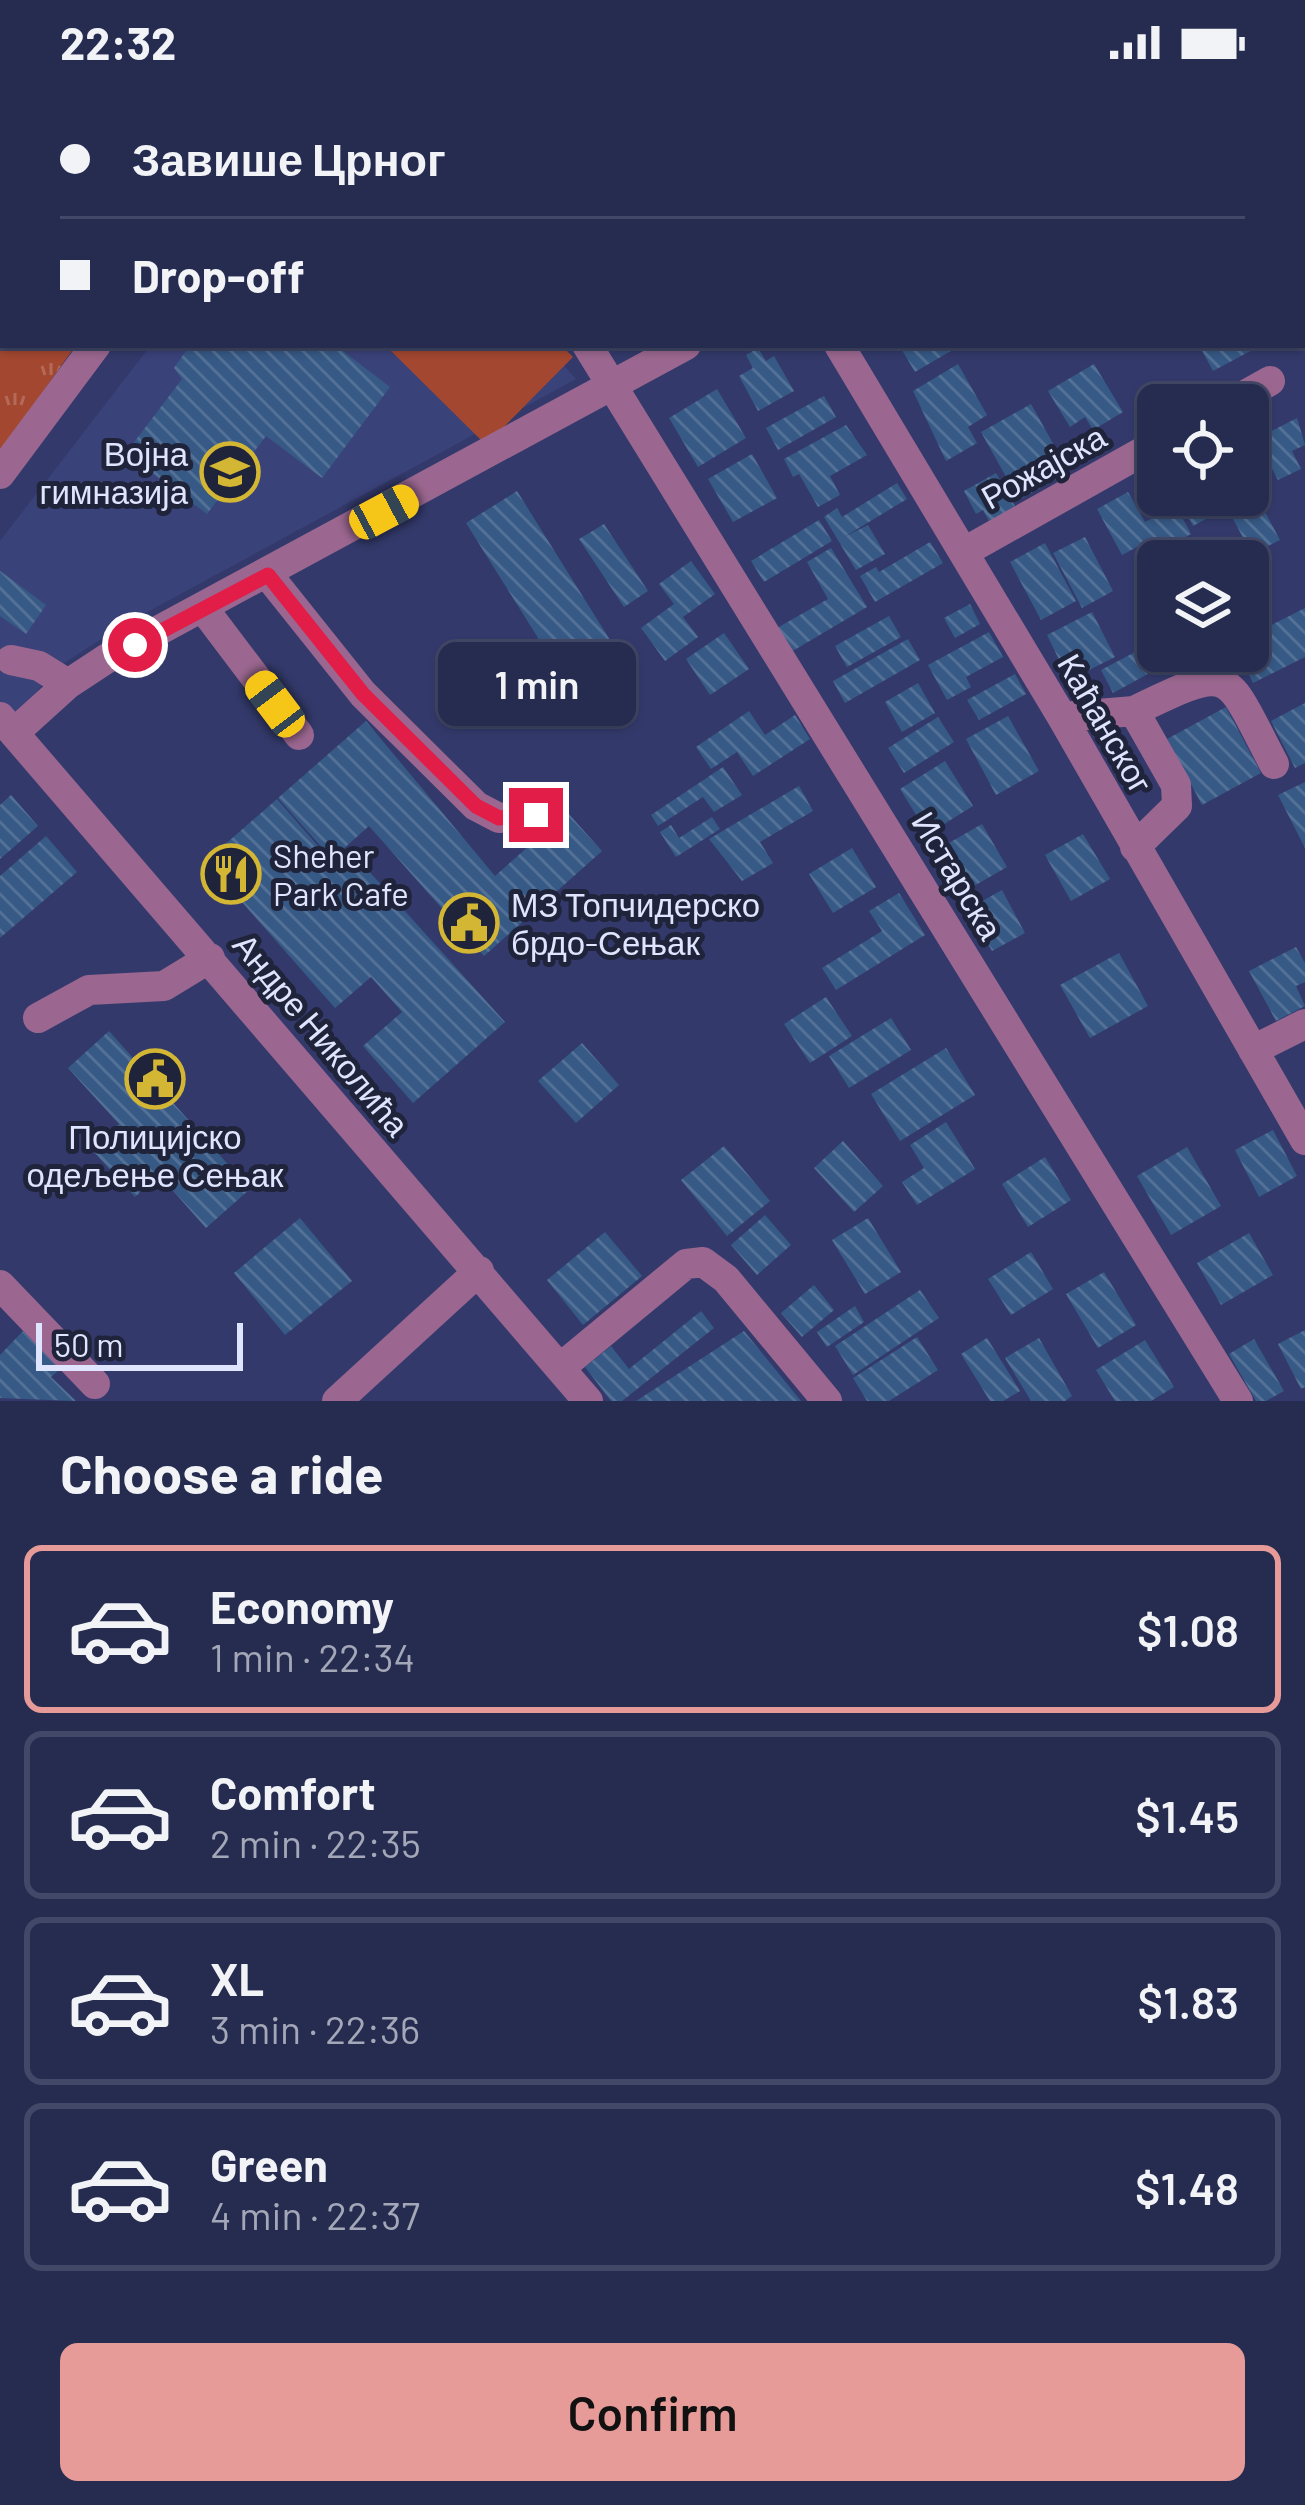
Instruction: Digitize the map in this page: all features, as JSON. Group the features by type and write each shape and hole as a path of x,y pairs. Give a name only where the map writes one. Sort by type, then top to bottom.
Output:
{"street":[{"path":"0,474 94,348"},
{"name":"Истарска","path":"589,348 1238,1401"},
{"path":"7,724 203,608 681,348"},
{"name":"Каћанског","path":"841,348 1062,717 1305,1140"},
{"path":"1265,384 1270,381"},
{"name":"Рожајска","path":"964,552 1137,455"},
{"path":"268,575 363,694 476,806 499,818 536,815"},
{"path":"203,608 299,735"},
{"path":"11,660 39,666 68,684"},
{"path":"1062,717 1134,711 1202,678 1226,681 1274,764"},
{"path":"1134,711 1179,797 1169,817 1136,847"},
{"name":"Андре Николића","path":"7,724 588,1401"},
{"path":"38,1018 89,989 164,986 210,958"},
{"path":"1253,1050 1305,1024"},
{"path":"560,1368 686,1264 703,1262 726,1279 827,1401"},
{"path":"337,1401 479,1271"},
{"path":"0,1285 95,1384"}],"shaded area":[{"name":"Војна гимназија","path":"149,348 548,348 576,379 118,628 58,667 14,718 0,703 0,541"}],"green space":[{"path":"0,348 74,348 0,452"},
{"path":"388,348 564,348 573,357 486,445"}],"building":[{"path":"188,348 339,348 390,387 322,478 266,436 207,514 126,453 182,379 174,368"},
{"path":"758,348 766,361 774,356 794,391 758,411 739,376 753,368 746,355"},
{"path":"901,348 956,348 915,372"},
{"path":"1201,348 1256,348 1213,371"},
{"path":"958,364 987,415 968,427 977,443 946,461 913,391"},
{"path":"1094,364 1123,412 1093,430 1085,417 1070,427 1048,391"},
{"path":"717,389 746,438 698,467 669,418"},
{"path":"824,396 836,417 778,450 766,428"},
{"path":"1031,404 1069,472 1019,500 981,432"},
{"path":"1297,418 1305,445 1292,451 1301,469 1278,480 1269,463 1269,432"},
{"path":"846,425 867,455 830,476 840,495 818,507 784,459"},
{"path":"752,454 777,498 733,522 708,479"},
{"path":"996,473 1016,508 990,523 983,510 976,514 964,491"},
{"path":"897,483 907,499 844,537 868,525 885,554 856,570 824,517 837,508 842,517"},
{"path":"517,491 615,648 603,655 617,676 577,700 466,523"},
{"path":"1128,492 1137,516 1145,522 1157,516 1181,516 1191,534 1180,540 1137,540 1137,547 1122,555 1097,509"},
{"path":"1188,516 1211,516 1193,526"},
{"path":"1231,516 1267,516 1280,540 1269,546 1269,540 1244,540"},
{"path":"819,520 832,541 764,582 751,561"},
{"path":"604,524 648,591 624,607 579,539"},
{"path":"1085,537 1113,591 1082,608 1053,553"},
{"path":"930,542 943,563 875,602 860,576 876,567 879,572"},
{"path":"1045,543 1076,601 1041,620 1010,562"},
{"path":"831,548 867,607 791,652 777,628 828,599 807,562"},
{"path":"691,561 715,594 683,617 698,637 665,661 641,628 674,604 659,584"},
{"path":"0,571 46,605 26,634 0,616"},
{"path":"970,604 980,624 955,638 944,618"},
{"path":"1305,608 1305,657 1253,683 1248,672 1269,672 1269,626"},
{"path":"1092,612 1115,657 1069,680 1047,635"},
{"path":"889,616 901,637 847,667 835,646"},
{"path":"989,632 1003,657 966,677 971,687 947,700 928,665"},
{"path":"724,633 749,669 710,695 686,659"},
{"path":"908,639 920,660 845,703 833,681"},
{"path":"1137,651 1137,672 1152,672 1113,693 1101,670"},
{"path":"1015,674 1026,694 979,720 967,700"},
{"path":"918,683 935,713 902,732 885,702"},
{"path":"1305,703 1305,763 1295,768 1271,721"},
{"path":"1226,707 1261,773 1202,805 1167,739"},
{"path":"749,711 765,735 795,715 810,739 753,776 737,752 711,769 696,747"},
{"path":"1008,716 1039,771 996,795 966,739"},
{"path":"938,717 954,742 904,773 888,748"},
{"path":"366,721 495,876 567,812 602,851 484,956 369,826 332,859 278,798"},
{"path":"945,761 973,806 928,834 900,789"},
{"path":"723,767 742,795 714,812 703,797 658,826 651,815"},
{"path":"1305,782 1305,848 1278,795"},
{"path":"799,786 813,811 760,842 773,863 742,881 709,839"},
{"path":"11,795 38,826 0,859 0,805"},
{"path":"277,799 332,862 348,848 505,1022 413,1103 363,1046 402,1012 371,977 335,1008 206,861"},
{"path":"712,817 720,829 676,857 660,832 671,825 679,838"},
{"path":"982,824 1007,867 960,894 935,851"},
{"path":"1083,834 1110,879 1071,901 1045,855"},
{"path":"46,836 77,872 0,938 0,876"},
{"path":"852,848 876,887 833,913 809,874"},
{"path":"1002,890 1025,933 992,951 968,909"},
{"path":"899,893 925,935 836,990 822,968 882,931 869,911"},
{"path":"1296,947 1305,963 1305,982 1296,986 1305,1006 1276,1021 1249,971"},
{"path":"1119,953 1148,1006 1090,1038 1060,985"},
{"path":"826,997 852,1036 810,1063 784,1024"},
{"path":"891,1018 911,1050 849,1088 829,1056"},
{"path":"109,1031 250,1189 206,1228 159,1175 135,1197 91,1149 119,1124 68,1068"},
{"path":"582,1043 619,1085 576,1123 538,1081"},
{"path":"946,1048 975,1095 900,1141 871,1094"},
{"path":"946,1122 975,1169 917,1205 902,1182 924,1168 910,1145"},
{"path":"1273,1130 1297,1176 1259,1197 1235,1150"},
{"path":"843,1141 883,1186 854,1212 814,1168"},
{"path":"724,1146 770,1201 727,1236 681,1180"},
{"path":"1187,1147 1221,1206 1171,1235 1137,1176"},
{"path":"1045,1157 1071,1200 1028,1227 1002,1184"},
{"path":"765,1215 791,1245 757,1275 731,1245"},
{"path":"300,1218 352,1281 285,1335 234,1273"},
{"path":"868,1218 901,1272 865,1294 832,1240"},
{"path":"605,1232 642,1276 583,1325 547,1280"},
{"path":"1249,1233 1273,1275 1221,1305 1197,1263"},
{"path":"1031,1252 1053,1289 1011,1315 988,1279"},
{"path":"1104,1272 1136,1325 1098,1348 1066,1294"},
{"path":"814,1285 834,1310 802,1337 781,1313"},
{"path":"920,1290 939,1318 853,1375 835,1346"},
{"path":"855,1306 864,1322 827,1347 817,1332"},
{"path":"701,1311 714,1328 622,1401 611,1401 585,1367 611,1346 629,1369"},
{"path":"1305,1330 1305,1387 1301,1389 1278,1344"},
{"path":"23,1331 60,1369 51,1377 76,1401 0,1398 0,1355"},
{"path":"744,1331 801,1401 636,1401"},
{"path":"917,1337 938,1370 889,1401 867,1401 853,1378"},
{"path":"987,1338 1020,1391 1003,1401 990,1401 961,1354"},
{"path":"1039,1338 1072,1396 1065,1401 1031,1401 1005,1358"},
{"path":"1254,1339 1284,1391 1266,1401 1256,1401 1229,1354"},
{"path":"1145,1340 1174,1387 1151,1401 1115,1401 1096,1370"}],"place":[{"name":"Војна гимназија","path":"230,472"},
{"name":"Sheher Park Cafe","path":"231,874"},
{"name":"МЗ Топчидерско брдо-Сењак","path":"469,923"},
{"name":"Полицијско одељење Сењак","path":"155,1079"}],"route":[{"path":"135,645 268,575 363,694 476,806 499,818 536,815"}]}
